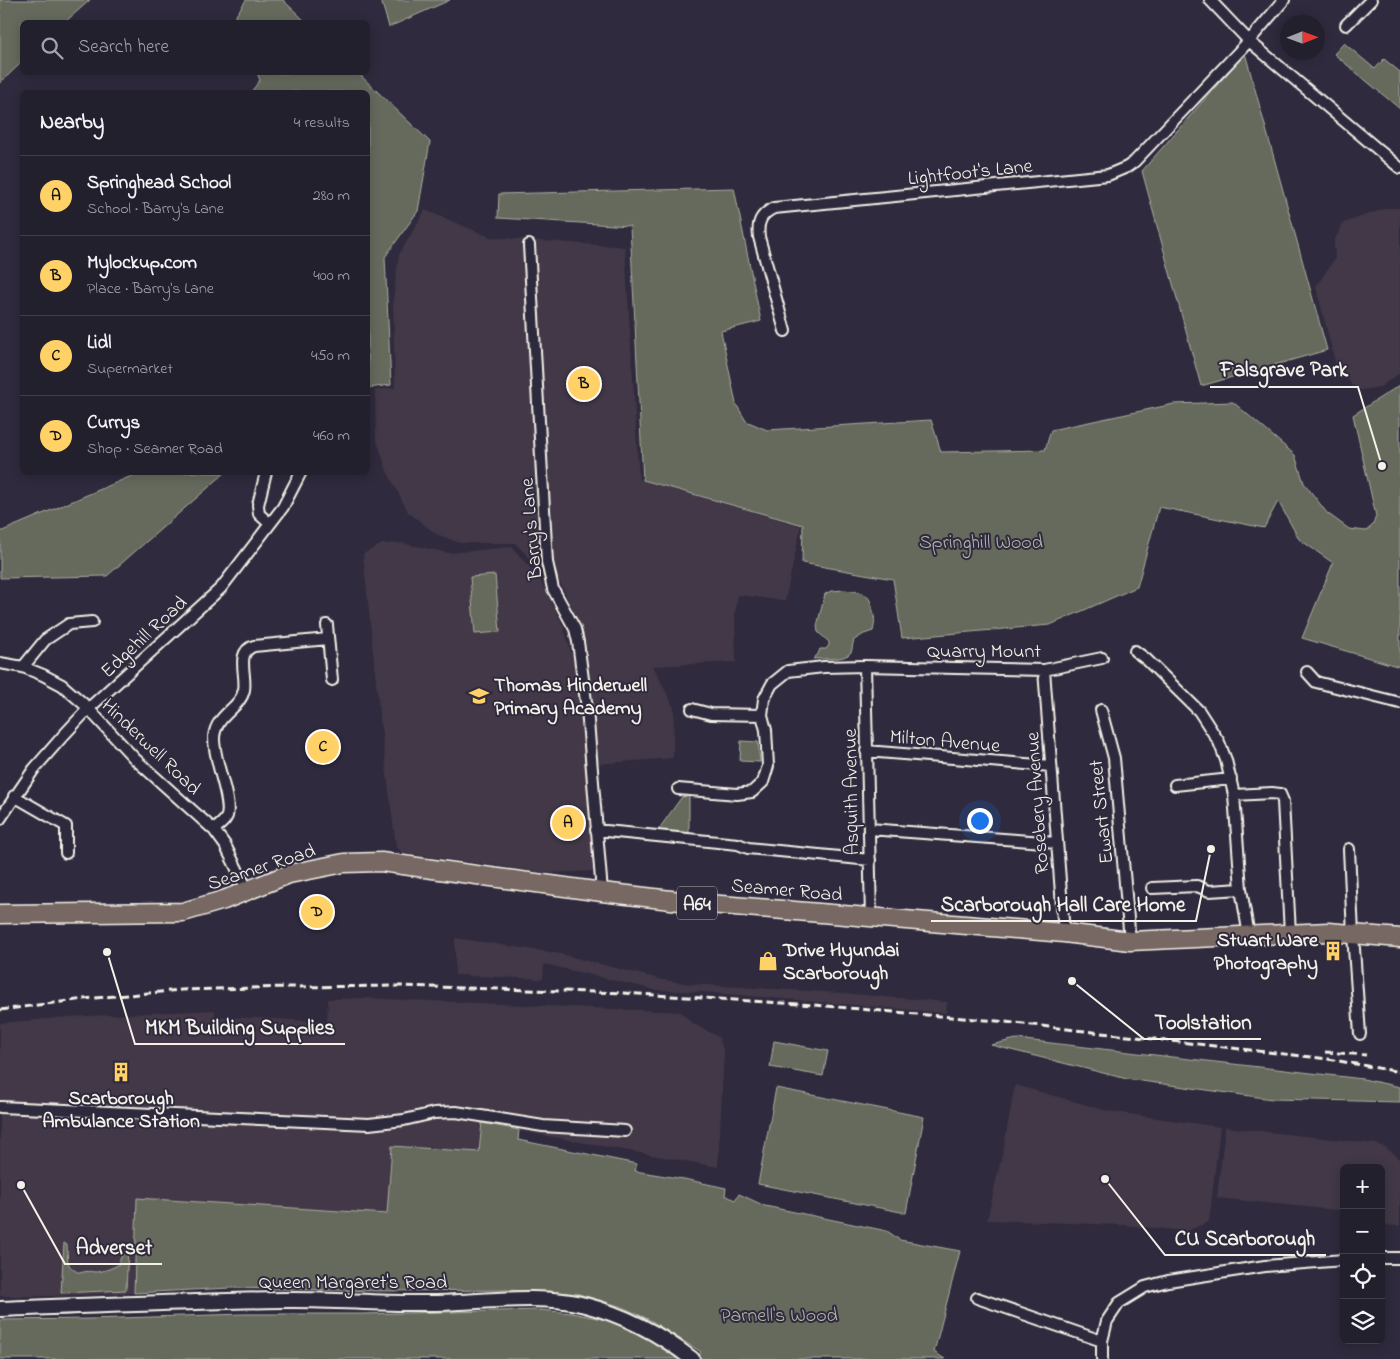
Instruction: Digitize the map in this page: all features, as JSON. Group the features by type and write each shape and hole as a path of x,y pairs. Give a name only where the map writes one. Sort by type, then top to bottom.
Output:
{"highway":[{"name":"Seamer Road","path":"0,914 172,913 199,908 290,874 344,864 381,862 706,904 1064,933 1130,941 1328,932 1400,938"}],"main road":[{"name":"Queen Margaret's Road","path":"0,1310 285,1300 427,1303 494,1300 560,1301 584,1305 627,1320 654,1332 692,1359"}],"street":[{"path":"1210,0 1249,40 1400,168"},
{"name":"Lightfoot's Lane","path":"785,331 759,237 759,222 767,211 783,207 1108,175 1120,171 1134,162 1284,0"},
{"path":"1346,26 1376,1"},
{"name":"Barry's Lane","path":"529,246 547,562 553,589 575,629 578,642 587,709 602,892"},
{"path":"265,475 258,504 259,514 270,524"},
{"name":"Edgehill Road","path":"0,818 34,769 88,709 221,588 283,507 299,475"},
{"path":"23,667 45,640 69,624 92,622"},
{"path":"327,625 332,680"},
{"path":"214,830 225,820 228,810 216,757 214,736 216,726 222,717 242,694 244,688 243,656 246,650 254,646 328,639"},
{"path":"1135,651 1146,659 1199,712 1219,742 1234,795 1242,889 1249,936"},
{"name":"Quarry Mount","path":"762,715 764,699 772,684 788,671 824,667 865,666 1044,670 1102,658"},
{"name":"Hinderwell Road","path":"0,663 23,667 43,675 62,686 88,709 135,759 214,830 225,845 248,891"},
{"name":"Asquith Avenue","path":"865,666 871,917"},
{"name":"Rosebery Avenue","path":"1044,670 1064,933"},
{"path":"1307,672 1316,682 1400,703"},
{"path":"678,789 737,794 752,792 763,782 768,766 766,730 762,715 711,714 692,709"},
{"name":"Ewart Street","path":"1101,710 1114,758 1130,941"},
{"name":"Milton Avenue","path":"866,751 1051,766"},
{"path":"1176,785 1231,779"},
{"path":"1234,795 1272,793 1280,794 1283,801 1290,933"},
{"path":"14,796 66,826 66,853"},
{"path":"869,829 1057,843"},
{"path":"596,830 738,844 748,848 870,860"},
{"path":"1349,849 1360,1034"},
{"path":"1152,888 1197,886 1210,891 1242,889"},
{"path":"0,1107 369,1124 404,1120 434,1113 456,1112 543,1126 625,1131"},
{"path":"1385,1258 1400,1258"},
{"path":"1102,1359 1102,1341 1107,1321 1119,1303 1145,1287 1168,1281 1265,1266 1340,1260"},
{"path":"977,1298 1102,1341"}],"shaded area":[{"path":"1387,208 1400,208 1400,373 1380,387 1361,390 1351,385 1344,371 1338,373 1316,287 1335,258 1334,242 1343,223"},
{"path":"425,210 490,237 625,247 639,479 801,526 785,601 738,595 735,612 736,662 653,666 674,708 673,758 596,764 587,669 577,619 560,582 540,569 515,543 460,543 436,534 408,512 387,471 376,438 375,390 395,388 393,300 399,255"},
{"name":"Thomas Hinderwell Primary Academy","path":"402,543 448,553 512,547 540,580 563,625 577,673 588,771 595,871 548,873 402,853 396,846 380,719 363,554 382,544"},
{"path":"455,938 556,953 663,980 690,984 841,993 947,1002 946,1013 703,992 655,990 544,964 543,979 455,975"},
{"path":"365,998 681,1012 692,1023 719,1037 724,1053 718,1167 482,1124 480,1152 387,1214 137,1198 134,1293 0,1296 0,1023 69,1017 215,1010 215,1017 327,1022 328,999"},
{"path":"1015,1085 1108,1111 1220,1127 1209,1222 1187,1231 1122,1225 987,1220 1003,1151"},
{"path":"1225,1127 1376,1144 1385,1147 1397,1156 1400,1161 1400,1226 1385,1225 1385,1164 1340,1164 1340,1211 1217,1198"}],"green space":[{"path":"0,0 90,0 67,20 20,20 20,64 0,83"},
{"path":"246,0 283,0 304,20 233,20"},
{"path":"381,0 450,0 389,27"},
{"path":"1344,43 1375,69 1384,59 1400,72 1400,109 1334,54"},
{"path":"1245,53 1327,350 1201,386 1142,171"},
{"path":"258,75 360,75 430,142 418,211 385,257 391,385 370,388 370,90 252,90 260,80"},
{"name":"Springhill Wood","path":"734,188 761,321 721,331 736,404 746,421 767,430 931,420 941,452 1045,450 1051,430 1174,404 1233,402 1295,455 1304,483 1327,513 1349,529 1366,531 1373,525 1376,516 1353,415 1400,385 1400,667 1302,638 1333,563 1299,539 1278,501 1264,528 1159,507 1137,587 1050,625 902,638 893,579 802,563 803,525 643,480 630,226 498,218 499,194"},
{"path":"134,475 223,475 107,576 0,578 0,532"},
{"path":"495,575 500,632 475,634 470,577"},
{"path":"844,590 864,594 870,600 874,618 873,631 854,640 851,652 844,657 813,659 820,649 826,649 829,645 829,642 818,632 817,626 825,594 831,591"},
{"path":"741,741 758,742 760,762 740,761"},
{"path":"689,795 689,834 656,833 681,798"},
{"path":"1016,1039 1363,1079 1400,1087 1400,1102 1272,1099 1127,1079 991,1045"},
{"path":"774,1041 828,1051 823,1076 770,1067"},
{"path":"776,1088 924,1117 906,1213 758,1184"},
{"name":"Parnell's Wood","path":"482,1123 519,1130 518,1140 637,1164 635,1171 726,1188 725,1195 735,1200 739,1194 765,1206 887,1231 900,1240 960,1251 934,1352 945,1359 695,1359 701,1352 650,1320 622,1307 579,1294 507,1290 381,1291 230,1288 134,1293 137,1198 387,1214 392,1146 479,1152"},
{"path":"64,1243 67,1245 70,1265 75,1271 80,1273 88,1271 100,1272 118,1265 123,1252 128,1249 126,1290 61,1293"},
{"path":"540,1310 571,1313 607,1320 653,1339 683,1359 0,1359 0,1320"}],"railway":[{"path":"0,1010 84,999 181,990 288,987 402,986 623,993 814,1005 997,1021 1328,1059 1400,1072"},
{"path":"1325,1052 1366,1055"}],"place":[{"name":"Mylockup.com","path":"584,384"},
{"name":"Falsgrave Park","path":"1382,466"},
{"name":"Thomas Hinderwell Primary Academy","path":"479,696"},
{"name":"Lidl","path":"323,747"},
{"name":"Springhead School","path":"568,823"},
{"name":"Scarborough Hall Care Home","path":"1211,849"},
{"name":"Currys","path":"317,912"},
{"name":"Stuart Ware Photography","path":"1333,951"},
{"name":"MKM Building Supplies","path":"107,952"},
{"name":"Drive Hyundai Scarborough","path":"768,961"},
{"name":"Toolstation","path":"1072,981"},
{"name":"Scarborough Ambulance Station","path":"121,1072"},
{"name":"CU Scarborough","path":"1105,1179"},
{"name":"Adverset","path":"21,1185"}]}
